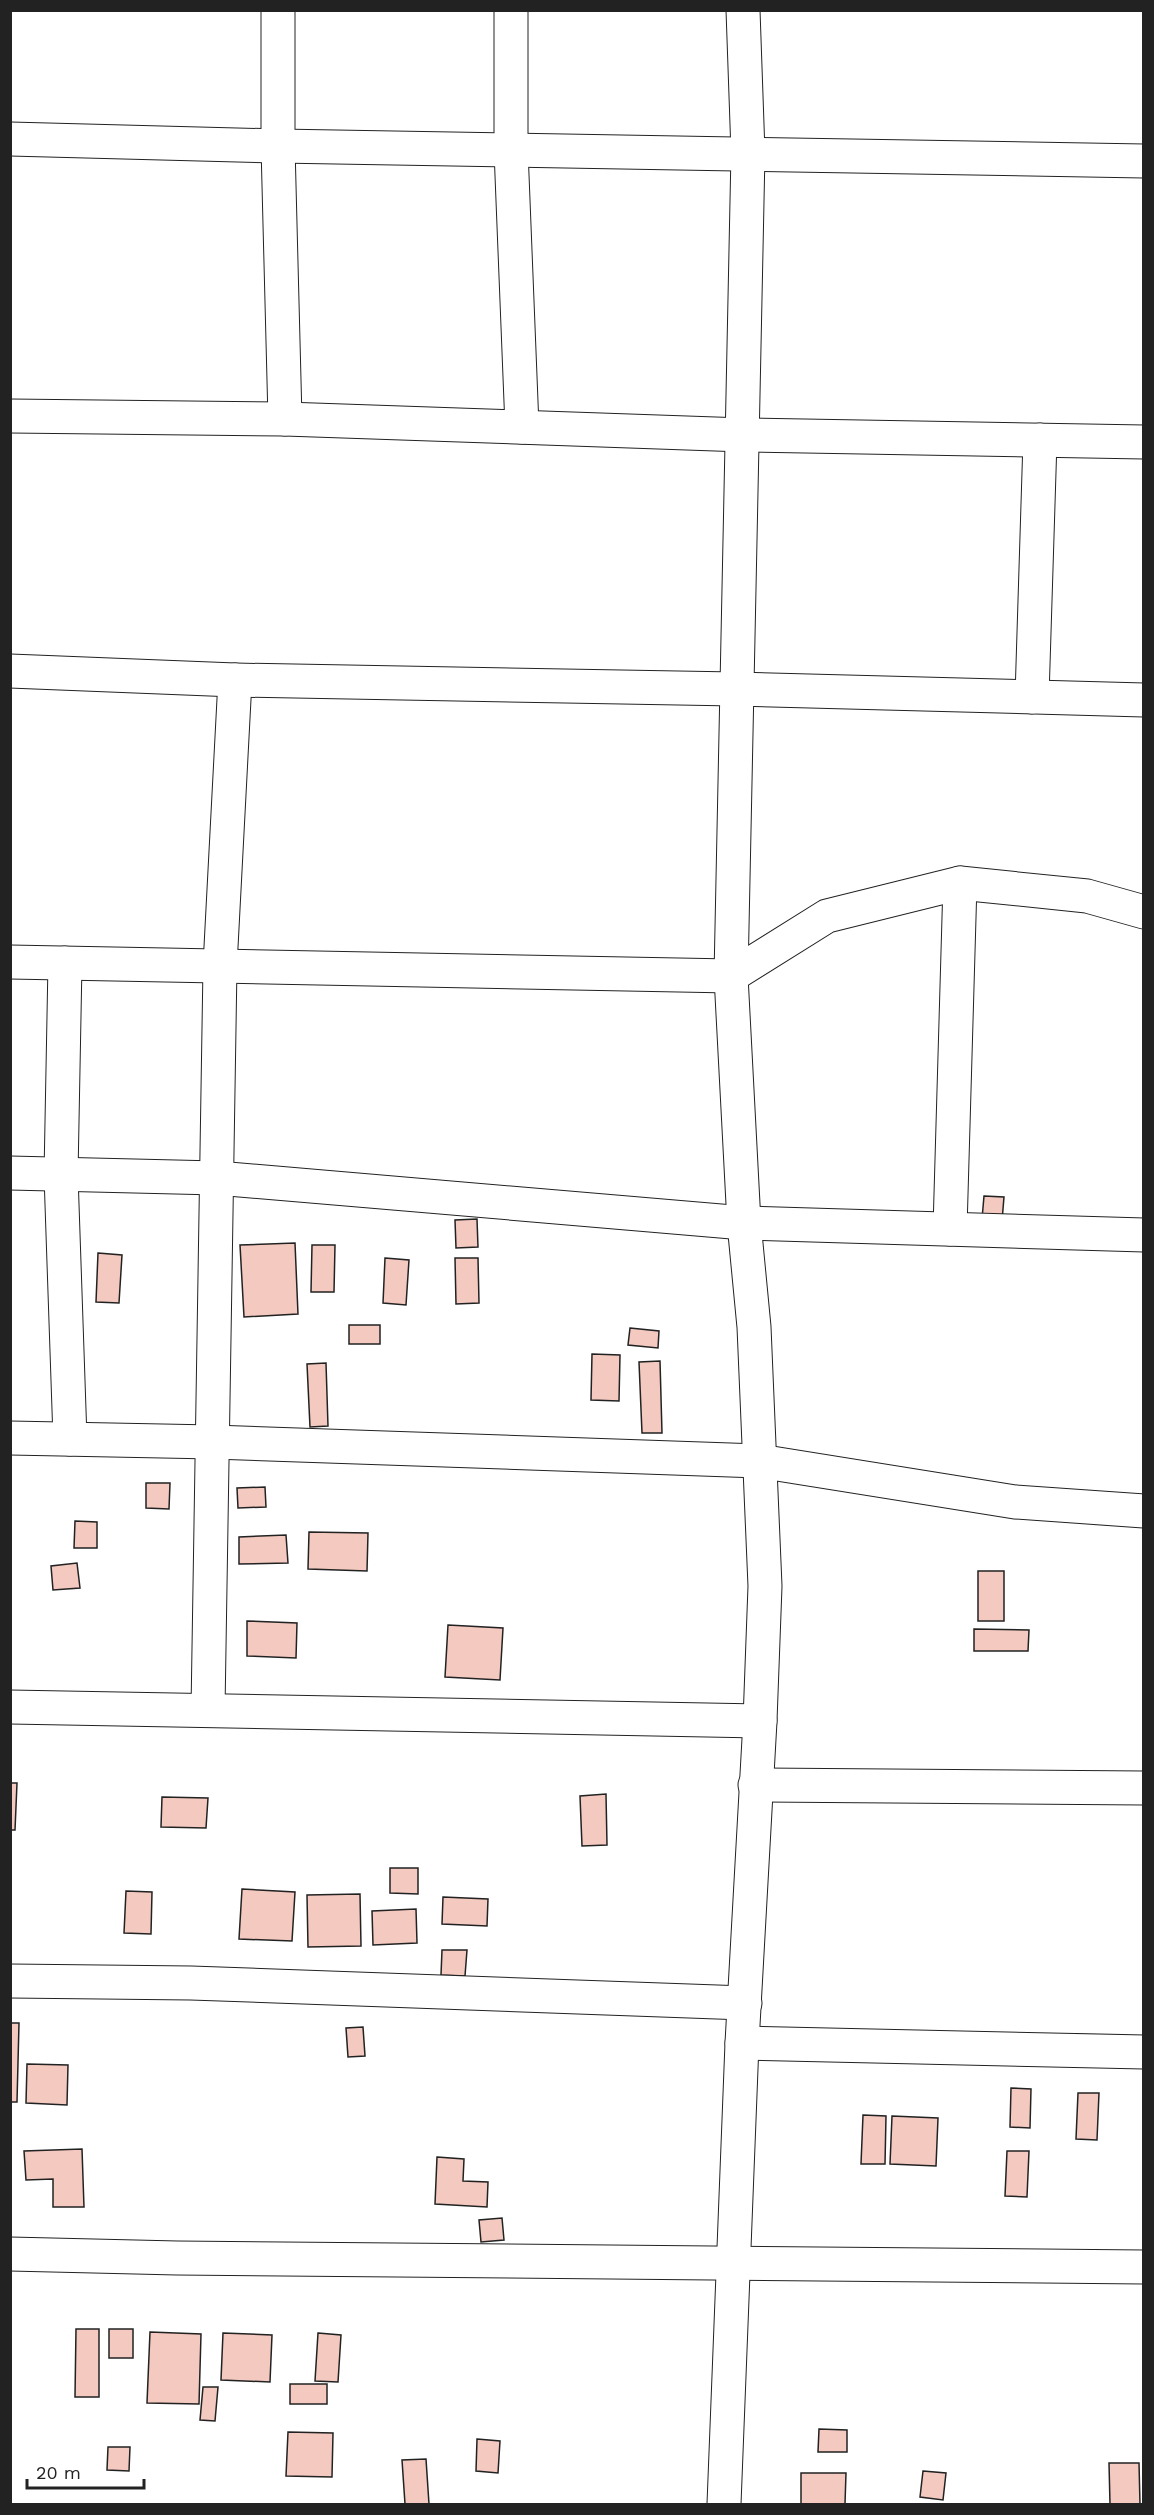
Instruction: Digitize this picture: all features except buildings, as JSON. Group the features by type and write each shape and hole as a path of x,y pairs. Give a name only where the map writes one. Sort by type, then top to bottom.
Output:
{"street":[{"path":"278,10 278,146 285,419"},
{"path":"512,10 512,150 522,427"},
{"path":"724,2505 742,2043 765,1586 754,1327 744,1223 731,976 735,689 744,435 748,153 743,10"},
{"path":"10,139 1143,161"},
{"path":"10,416 285,419 744,435 1143,442"},
{"path":"1032,697 1040,440"},
{"path":"10,671 236,680 735,689 1143,700"},
{"path":"208,1710 220,966 236,680"},
{"path":"950,1229 960,883"},
{"path":"10,962 731,976 827,916 960,883 1087,896 1143,912"},
{"path":"65,963 62,1174 70,1439"},
{"path":"10,1173 217,1178 744,1223 1143,1235"},
{"path":"10,1438 213,1442 759,1461 1015,1502 1143,1511"},
{"path":"10,1707 760,1721"},
{"path":"755,1785 1143,1788"},
{"path":"10,1981 202,1983 745,2003"},
{"path":"742,2043 1143,2052"},
{"path":"10,2254 177,2258 1143,2267"}]}
